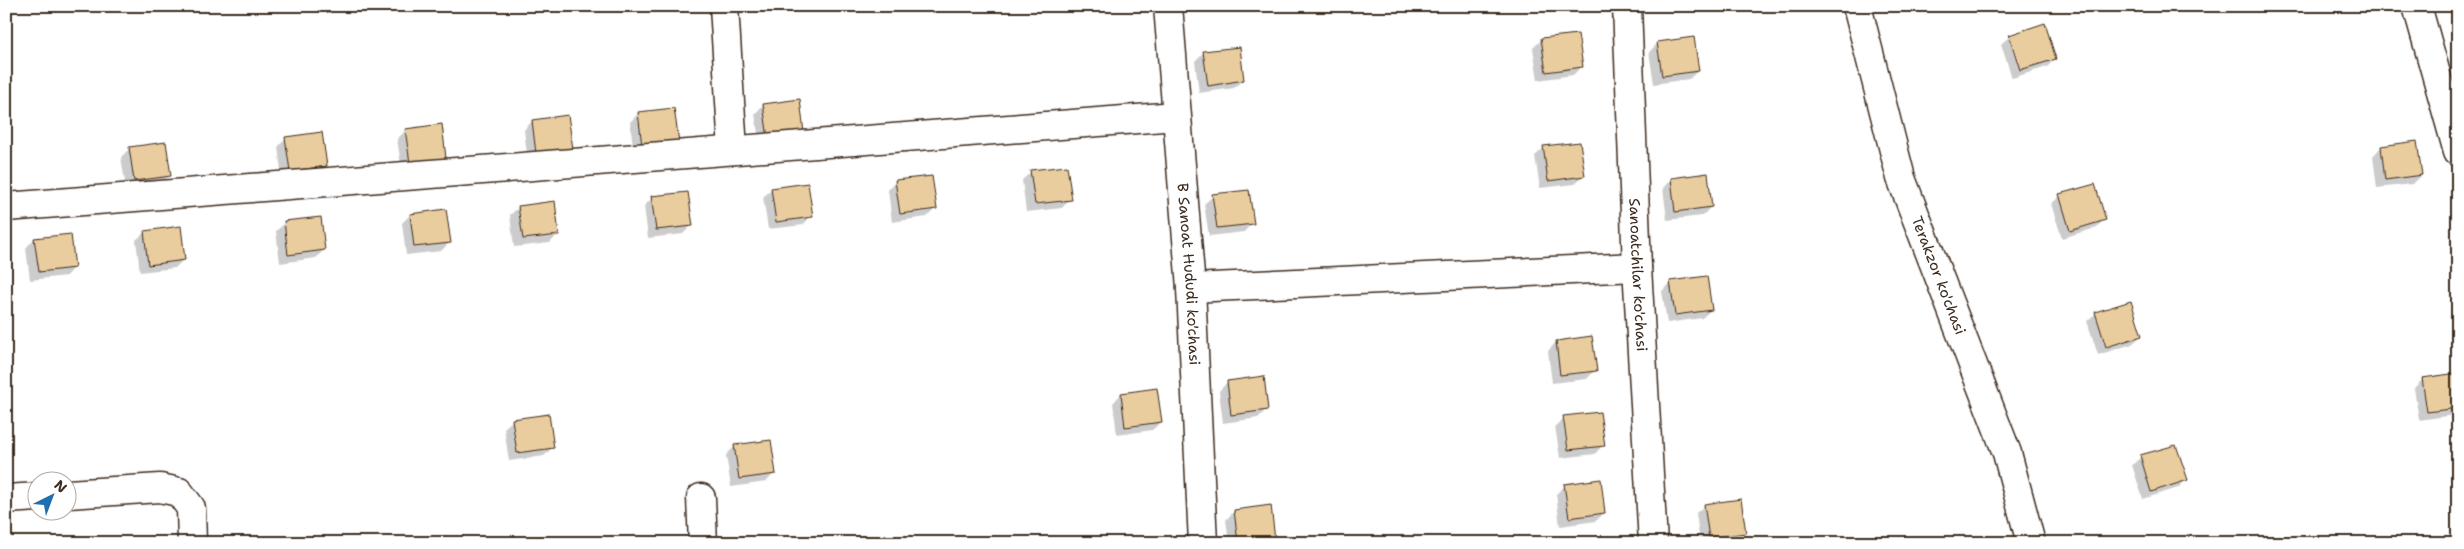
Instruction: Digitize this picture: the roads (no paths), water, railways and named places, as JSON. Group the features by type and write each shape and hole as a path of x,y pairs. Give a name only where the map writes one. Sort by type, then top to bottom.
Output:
{"street":[{"path":"724,6 733,150"},
{"name":"B Sanoat Hududi ko'chasi","path":"1168,6 1191,288 1203,543"},
{"name":"Sanoatchilar ko'chasi","path":"1626,6 1653,543"},
{"name":"Terakzor ko'chasi","path":"1857,6 1901,178 2007,453 2031,543"},
{"path":"2417,6 2458,152"},
{"path":"6,207 1176,116"},
{"path":"1191,288 1638,267"},
{"path":"78,493 160,488 179,492 191,508 192,543"},
{"path":"6,499 28,498"},
{"path":"701,498 703,543"}]}
